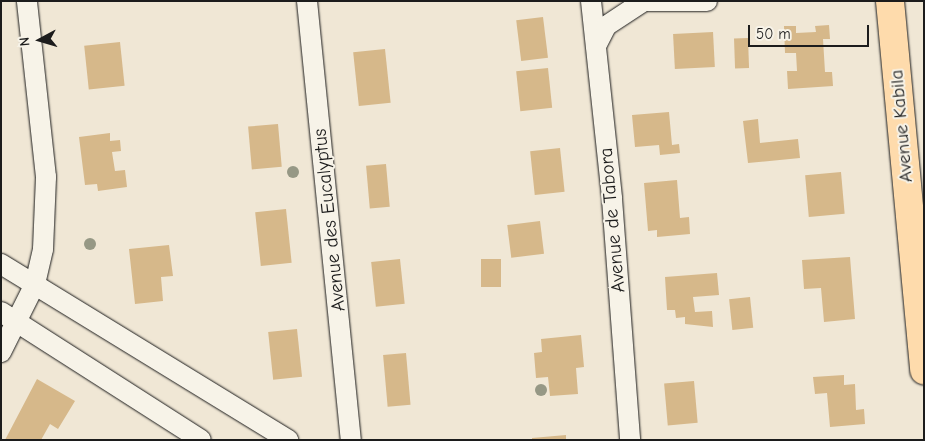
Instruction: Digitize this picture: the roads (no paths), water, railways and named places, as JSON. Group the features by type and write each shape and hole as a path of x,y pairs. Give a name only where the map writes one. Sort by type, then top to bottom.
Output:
{"highway":[{"name":"Avenue Kabila","path":"890,1 924,370"}],"street":[{"path":"1,352 8,316 35,284 43,249 46,177 27,1"},
{"name":"Avenue des Eucalyptus","path":"307,1 351,440"},
{"name":"Avenue de Tabora","path":"591,1 630,440"},
{"path":"596,46 606,26 637,2 707,1"},
{"path":"1,264 288,440"},
{"path":"8,316 201,440"}]}
